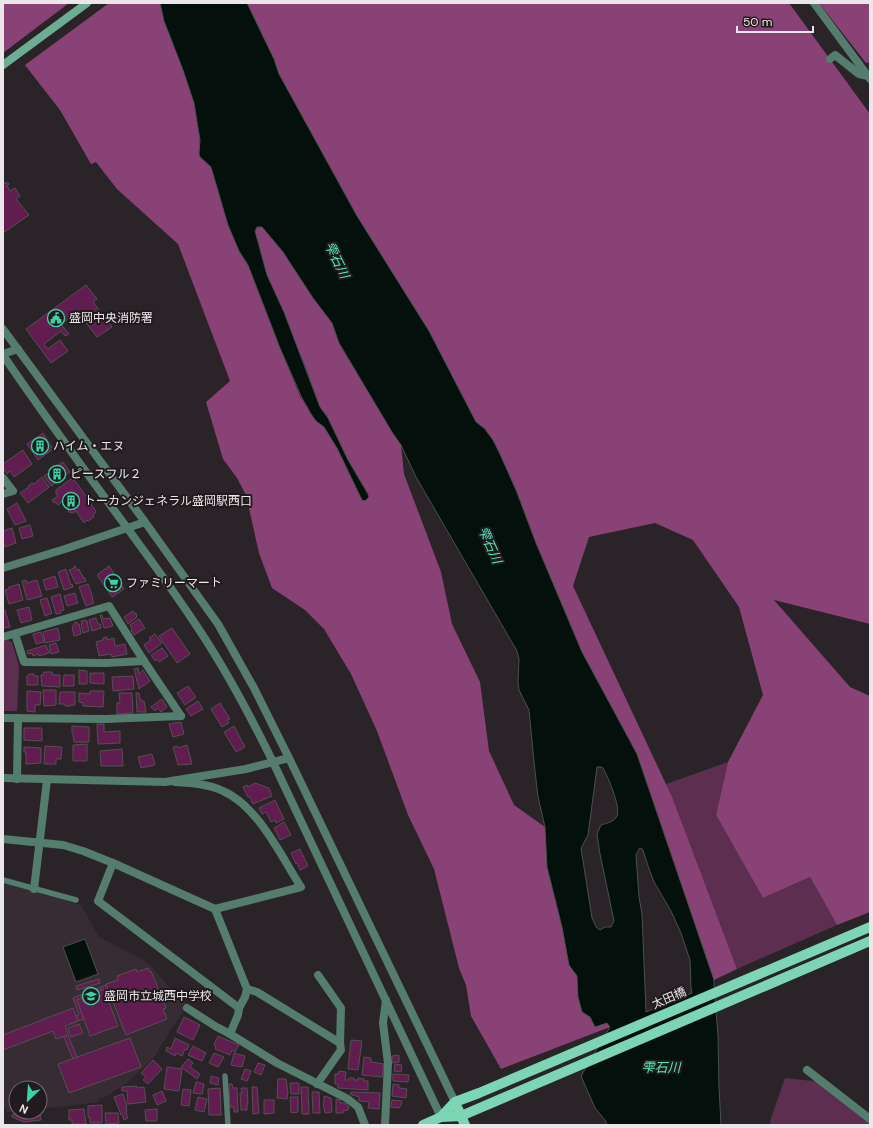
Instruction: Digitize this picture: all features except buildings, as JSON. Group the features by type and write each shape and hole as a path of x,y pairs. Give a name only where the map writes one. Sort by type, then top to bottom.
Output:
{"main road":[{"path":"3,65 87,3"},
{"name":"太田橋","path":"455,1102 870,927"},
{"path":"423,1125 443,1121 463,1120 486,1105 870,941"},
{"path":"455,1102 463,1120"},
{"path":"443,1121 455,1102"}],"street":[{"path":"814,3 869,78"},
{"path":"830,60 835,55 859,74 869,78"},
{"path":"3,329 218,624 254,688 289,758 455,1102"},
{"path":"18,349 3,354 45,416 198,628 249,716 273,762 443,1121"},
{"path":"3,478 13,491 3,494"},
{"path":"3,568 145,522"},
{"path":"3,636 15,634 108,606 181,716 105,719 3,718"},
{"path":"15,634 24,662 105,663 144,661"},
{"path":"17,779 18,718"},
{"path":"165,782 246,769 289,758"},
{"path":"3,778 194,783 210,786 224,791 243,803 265,828 301,887 215,909 83,851 63,845 3,839"},
{"path":"34,889 47,780"},
{"path":"113,863 98,901 239,1008"},
{"path":"215,909 248,988 230,1034"},
{"path":"317,1084 341,1050 341,1008 318,975"},
{"path":"248,988 340,1043"},
{"path":"385,1125 388,1064 383,1023 386,1000"},
{"path":"187,1008 277,1063 348,1099 358,1107 365,1125"},
{"path":"807,1070 870,1119"}],"lane":[{"path":"3,880 76,900"},
{"path":"225,1076 228,1125"}],"shaded area":[{"path":"3,3 69,3 3,53"},
{"path":"109,3 160,3 164,21 194,103 200,140 199,154 211,167 228,225 239,251 248,265 300,396 316,421 324,427 337,448 362,500 368,494 348,460 328,418 320,407 304,363 267,275 255,231 257,227 262,226 283,252 313,298 332,323 339,343 401,445 404,474 441,572 452,624 480,682 489,751 514,805 545,827 547,867 562,927 569,965 577,976 578,997 610,1027 501,1069 471,1016 466,985 459,968 434,869 408,815 377,731 351,674 324,629 305,610 272,588 259,553 246,495 237,478 223,459 206,402 230,381 178,244 117,189 96,162 91,164 60,110 25,65"},
{"path":"247,3 789,3 870,114 870,624 774,600 850,687 870,696 870,912 837,925 810,877 763,898 716,815 728,762 763,695 739,607 693,540 655,523 589,537 573,586 672,797 737,969 714,980 637,754 582,652 536,543 516,490 485,429 476,422 429,331 357,216 279,74"},
{"path":"819,3 870,3 870,62 866,63"},
{"path":"7,640 12,642 19,666 17,711 3,711 3,641"},
{"path":"728,762 716,815 763,898 810,877 837,925 737,969 666,784"},
{"name":"盛岡市立城西中学校","path":"3,883 81,905 99,937 142,959 151,966 169,987 188,1005 171,1029 155,1056 128,1082 105,1097 99,1099 99,1102 48,1108 48,1080 8,1080 8,1112 3,1107"},
{"path":"785,1078 822,1082 870,1118 870,1125 771,1125 770,1121"}],"water":[{"name":"雫石川","path":"160,3 247,3 274,59 279,74 357,216 429,331 476,422 485,429 493,440 516,490 536,543 582,652 637,754 714,980 718,1036 721,1125 607,1125 605,1120 595,1108 581,1076 610,1027 607,1023 595,1027 590,1017 582,1012 578,997 577,976 569,965 562,927 547,867 545,827 538,797 529,710 519,690 519,659 517,651 416,477 401,445 339,343 332,323 313,298 283,252 262,227 257,227 255,231 267,275 284,312 320,407 328,418 348,460 368,494 369,497 365,501 362,500 337,448 324,427 316,421 311,414 301,396 280,348 248,265 239,251 228,225 211,167 200,157 200,140 194,103 164,21","holes":["597,767 603,768 605,772 613,792 618,812 614,820 601,825 597,834 614,921 611,927 605,927 600,930 596,927 592,918 581,848 588,835","641,848 654,882 671,911 681,933 690,960 692,993 646,1012 642,914 639,897 636,855"]},
{"path":"85,939 98,974 76,982 63,947"}],"place":[{"name":"盛岡中央消防署","path":"56,318"},
{"name":"ハイム・エヌ","path":"40,446"},
{"name":"ピースフル２","path":"57,474"},
{"name":"トーカンジェネラル盛岡駅西口","path":"71,501"},
{"name":"ファミリーマート","path":"113,583"},
{"name":"盛岡市立城西中学校","path":"91,996"}]}
